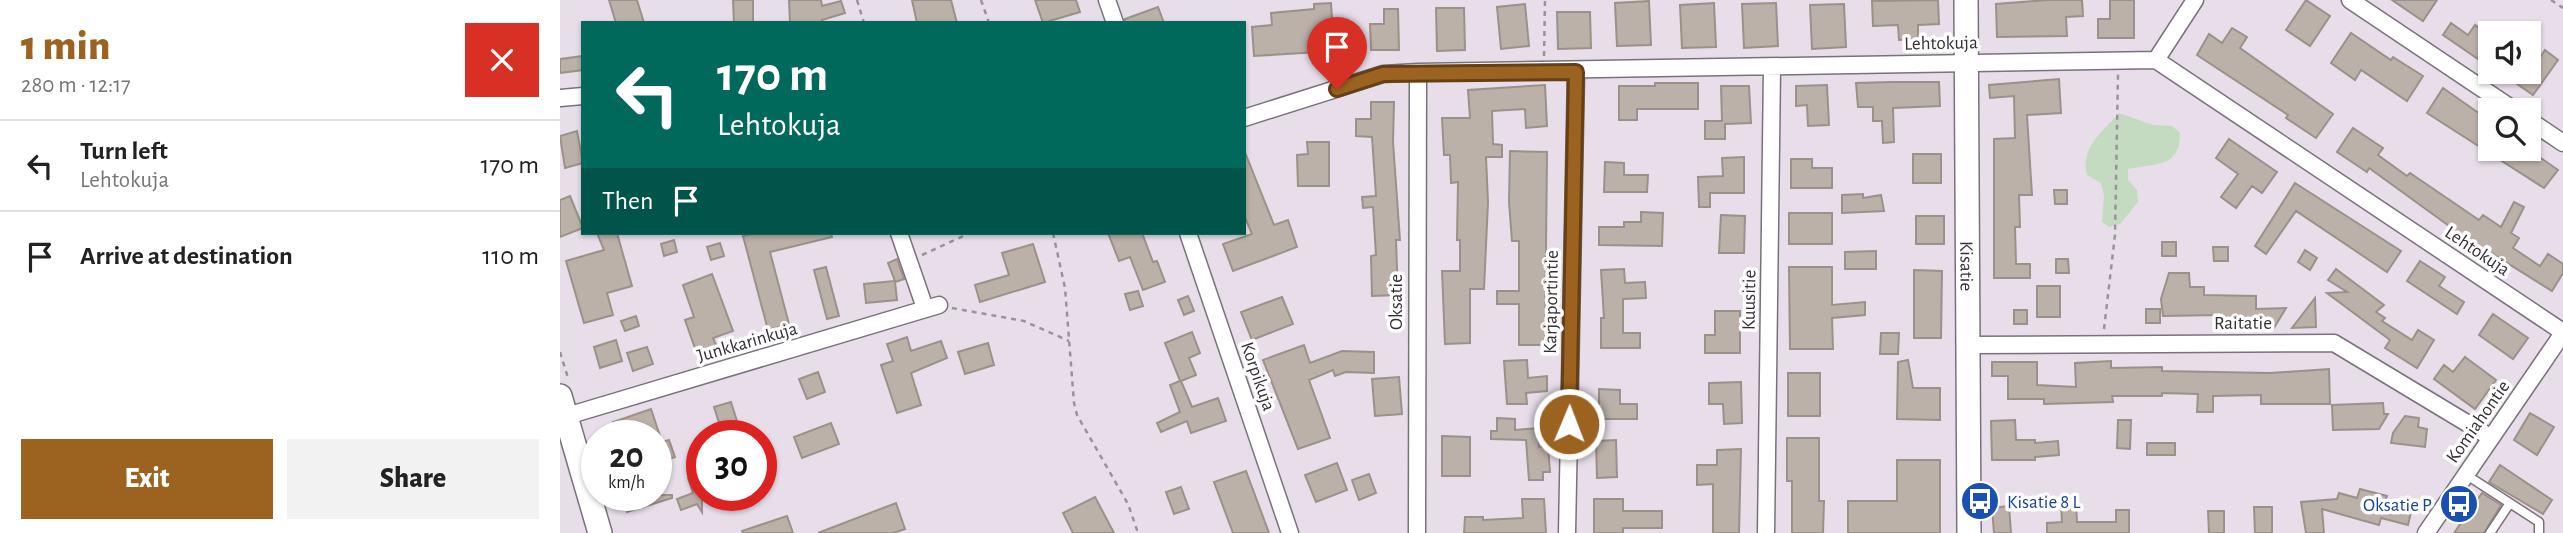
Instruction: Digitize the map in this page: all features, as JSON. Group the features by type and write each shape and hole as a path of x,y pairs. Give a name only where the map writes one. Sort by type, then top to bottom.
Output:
{"street":[{"path":"1107,0 1114,21"},
{"name":"Kisatie","path":"1966,0 1969,533"},
{"path":"2155,60 2194,0"},
{"path":"2350,0 2496,98"},
{"name":"Lehtokuja","path":"1246,117 1383,74 2155,60 2563,333"},
{"name":"Kuusitie","path":"1766,533 1772,67"},
{"name":"Oksatie","path":"1417,533 1418,72"},
{"name":"Karjaportintie","path":"1567,533 1576,72"},
{"path":"560,98 581,96"},
{"path":"2541,128 2563,143"},
{"path":"901,235 909,260 932,307"},
{"name":"Korpikuja","path":"1189,235 1290,533"},
{"name":"Junkkarinkuja","path":"563,406 932,307"},
{"name":"Komiahontie","path":"2428,532 2563,333"},
{"name":"Raitatie","path":"1970,345 2103,342 2334,343 2490,437"},
{"path":"563,406 600,533"}],"lane":[{"path":"2465,474 2539,522 2539,533"},
{"path":"2490,533 2510,503"}],"path":[{"path":"857,0 863,21"},
{"path":"981,0 988,21"},
{"path":"1544,70 1545,0"},
{"path":"2551,0 2563,8"},
{"path":"2103,342 2105,305 2115,235 2118,60"},
{"path":"909,260 965,235"},
{"path":"1053,235 1065,288 1077,415 1128,504 1138,533"},
{"path":"932,307 1024,321 1069,341"}],"green space":[{"path":"2119,113 2153,125 2172,126 2180,133 2179,145 2176,153 2164,162 2128,169 2128,180 2137,190 2138,202 2120,224 2109,227 2102,222 2104,196 2101,183 2087,175 2086,165 2094,141"}],"building":[{"path":"609,0 637,0 643,21 615,21"},
{"path":"733,0 753,0 753,21 734,21"},
{"path":"789,0 821,0 822,6 841,1 845,13 822,21 790,21"},
{"path":"912,0 951,0 956,21 917,21"},
{"path":"1035,0 1076,0 1080,12 1042,21"},
{"path":"1938,0 1939,24 1918,25 1918,39 1899,40 1898,25 1873,26 1872,1"},
{"path":"2082,0 2083,16 2066,17 2067,36 1997,37 1996,4"},
{"path":"2110,0 2134,0 2134,38 2098,38 2098,19 2110,19"},
{"path":"2306,0 2330,16 2310,46 2286,30"},
{"path":"2392,0 2437,0 2423,21"},
{"path":"1649,1 1651,45 1617,46 1615,3"},
{"path":"1331,3 1334,51 1254,56 1252,27 1272,25 1271,13 1314,9 1314,4"},
{"path":"1714,3 1716,47 1682,48 1680,5"},
{"path":"1776,3 1778,46 1744,48 1742,4"},
{"path":"1525,4 1529,46 1501,49 1497,7"},
{"path":"1844,4 1846,47 1812,49 1810,5"},
{"path":"1158,7 1163,21 1125,21"},
{"path":"1436,8 1464,8 1465,50 1437,51"},
{"path":"1384,9 1398,9 1399,50 1371,50 1370,24 1384,24"},
{"path":"1557,12 1590,12 1591,48 1558,49"},
{"path":"2451,23 2468,35 2475,25 2478,27 2478,59 2443,35"},
{"path":"2232,28 2247,37 2240,48 2333,114 2316,138 2286,118 2288,115 2197,55 2209,34 2222,43"},
{"path":"2351,33 2391,60 2393,57 2423,76 2407,101 2361,70 2355,80 2331,63"},
{"path":"2545,50 2558,60 2541,84 2541,56"},
{"path":"581,56 581,70 560,73 560,59"},
{"path":"2059,79 2061,113 2027,115 2032,195 2019,195 2020,227 2015,227 2016,264 2030,264 2030,278 1994,278 1994,139 2015,138 2014,96 1990,98 1989,85"},
{"path":"1939,82 1940,106 1893,108 1894,142 1883,143 1882,121 1873,121 1873,107 1858,107 1856,83"},
{"path":"1655,83 1698,83 1698,109 1637,109 1637,120 1619,120 1619,86 1655,86"},
{"path":"2517,84 2541,84 2533,95"},
{"path":"1545,85 1547,126 1526,128 1525,109 1492,111 1493,144 1502,145 1502,157 1486,157 1488,202 1484,289 1470,289 1470,343 1445,344 1442,271 1460,271 1460,240 1457,240 1458,182 1451,183 1450,155 1444,155 1442,118 1470,118 1468,90"},
{"path":"1827,85 1829,125 1808,126 1807,105 1796,106 1796,86"},
{"path":"1721,86 1749,86 1751,123 1725,124 1725,139 1705,139 1705,121 1722,121"},
{"path":"2443,88 2478,113 2478,146 2427,113"},
{"path":"1371,102 1394,102 1393,142 1400,240 1396,240 1398,295 1372,296 1371,256 1376,255 1373,207 1363,208 1362,197 1376,196 1372,137 1356,136 1356,119 1371,119"},
{"path":"2353,128 2383,148 2378,155 2407,176 2410,173 2479,220 2483,215 2501,227 2514,202 2524,207 2511,233 2519,238 2513,248 2540,266 2548,254 2563,264 2563,273 2552,291 2456,231 2369,168 2367,172 2337,152"},
{"path":"577,131 581,164 565,168 560,136"},
{"path":"2229,139 2277,172 2262,193 2252,186 2236,208 2221,197 2238,174 2216,158"},
{"path":"1307,142 1329,142 1329,186 1298,186 1297,155 1308,154"},
{"path":"1510,151 1547,152 1545,345 1519,345 1519,304 1497,304 1497,291 1519,291 1519,241 1512,241 1509,202"},
{"path":"1913,154 1941,154 1941,183 1913,183"},
{"path":"1246,155 1274,225 1288,220 1297,247 1233,271 1223,244 1252,234 1246,220"},
{"path":"1744,157 1744,193 1710,193 1710,207 1699,207 1698,177 1723,176 1722,158"},
{"path":"2541,158 2558,170 2544,188 2502,161 2541,161"},
{"path":"1791,159 1812,159 1812,168 1832,168 1832,188 1791,188"},
{"path":"1605,162 1624,163 1624,175 1648,175 1647,192 1604,192"},
{"path":"2295,183 2401,251 2387,272 2296,211 2266,254 2255,246"},
{"path":"2054,190 2067,190 2067,204 2055,204"},
{"path":"1863,194 1863,198 1881,195 1884,211 1842,213 1842,195"},
{"path":"570,196 581,229 560,237 560,200"},
{"path":"1641,212 1663,213 1662,246 1599,245 1599,227 1624,227 1624,222 1641,222"},
{"path":"1789,213 1832,213 1832,244 1789,244"},
{"path":"1721,215 1745,216 1744,253 1719,253"},
{"path":"1916,216 1944,216 1944,244 1916,244"},
{"path":"598,235 618,235 632,286 607,293 613,315 584,323 566,261 604,250"},
{"path":"832,235 770,252 789,324 768,330 743,236"},
{"path":"1109,235 1143,235 1153,262 1157,261 1165,282 1143,290 1130,257 1119,261"},
{"path":"674,240 677,252 664,256 661,244"},
{"path":"2162,242 2176,242 2176,256 2162,256"},
{"path":"720,243 724,256 711,260 707,247"},
{"path":"1033,244 1045,282 980,302 975,285 1009,275 1002,253"},
{"path":"2213,247 2228,247 2228,261 2214,261"},
{"path":"2305,250 2317,258 2310,270 2298,262"},
{"path":"1876,251 1876,269 1845,269 1845,252"},
{"path":"897,259 904,279 895,282 897,300 866,303 864,284 895,281 888,263"},
{"path":"2056,259 2068,259 2069,273 2056,273"},
{"path":"2420,261 2445,277 2439,286 2464,302 2457,314 2407,281"},
{"path":"826,267 839,316 827,319 814,270"},
{"path":"1789,267 1832,267 1832,305 1865,302 1865,315 1832,318 1833,349 1790,349"},
{"path":"1624,269 1625,283 1645,282 1646,298 1623,299 1623,333 1640,333 1640,348 1601,348 1601,318 1604,318 1601,270"},
{"path":"2336,269 2384,305 2376,312 2385,318 2382,321 2412,340 2418,330 2434,340 2417,368 2385,348 2390,340 2327,293 2347,292 2328,280"},
{"path":"1914,270 1942,271 1941,338 1914,338"},
{"path":"2169,273 2189,273 2190,287 2204,287 2204,295 2256,296 2256,309 2286,308 2274,328 2218,327 2218,315 2163,316 2161,299"},
{"path":"712,274 733,331 713,338 717,347 697,354 685,320 694,317 683,285"},
{"path":"2037,286 2060,286 2060,317 2037,317"},
{"path":"1138,291 1143,306 1130,310 1125,294"},
{"path":"1188,296 1194,311 1184,315 1178,300"},
{"path":"1282,297 1293,324 1252,340 1241,312"},
{"path":"2315,298 2316,327 2292,328"},
{"path":"2146,309 2160,309 2160,323 2146,323"},
{"path":"2014,310 2027,310 2027,324 2014,324"},
{"path":"1715,311 1740,311 1740,353 1705,353 1705,335 1715,335"},
{"path":"2493,314 2528,338 2513,359 2479,335"},
{"path":"636,316 639,326 625,331 621,321"},
{"path":"1192,332 1200,353 1189,358 1196,375 1181,381 1192,407 1218,398 1226,421 1191,433 1187,421 1161,432 1157,423 1180,412 1170,385 1180,381 1165,343"},
{"path":"1881,333 1899,333 1898,354 1880,354"},
{"path":"907,337 911,351 941,341 947,358 911,373 921,405 897,413 881,365 893,361 887,344"},
{"path":"616,340 622,361 600,368 594,347"},
{"path":"988,343 994,365 965,374 958,352"},
{"path":"1304,345 1310,363 1342,351 1374,352 1374,373 1346,372 1335,376 1333,370 1309,380 1330,438 1298,449 1263,360"},
{"path":"647,347 653,364 633,371 627,353"},
{"path":"2465,357 2496,380 2475,409 2434,379 2444,365 2453,372"},
{"path":"1527,360 1528,378 1547,376 1547,391 1526,393 1527,404 1507,404 1504,361"},
{"path":"1908,360 1913,388 1940,388 1940,420 1897,419 1898,362"},
{"path":"2111,361 2111,368 2162,367 2162,371 2270,373 2329,369 2330,404 2261,404 2261,395 2213,396 2213,412 2197,412 2198,394 2162,393 2162,396 2112,396 2113,402 2044,404 2044,399 2008,399 2008,376 1992,376 1992,362 2037,362 2037,385 2076,387 2075,363"},
{"path":"818,372 825,392 807,399 799,379"},
{"path":"1788,373 1820,373 1820,416 1788,416"},
{"path":"1399,377 1402,414 1375,416 1372,379"},
{"path":"1741,382 1742,423 1724,424 1723,404 1709,404 1709,383"},
{"path":"1599,389 1620,390 1620,404 1637,404 1637,419 1599,419"},
{"path":"731,402 737,420 718,420 714,407"},
{"path":"2383,403 2384,414 2388,414 2379,429 2333,430 2332,405"},
{"path":"651,409 655,420 619,420"},
{"path":"2530,413 2554,427 2537,455 2514,440"},
{"path":"2405,416 2419,418 2418,427 2427,429 2425,447 2391,443 2393,433"},
{"path":"1497,418 1515,419 1515,430 1538,428 1539,447 1548,446 1550,472 1543,472 1543,480 1529,480 1526,440 1491,439 1491,431 1497,431"},
{"path":"2015,420 2016,440 2035,440 2035,443 2058,441 2059,455 2035,457 2035,460 1992,460 1991,421"},
{"path":"2118,420 2131,420 2130,449 2117,448"},
{"path":"831,423 839,444 802,458 794,437"},
{"path":"1442,436 1470,437 1470,476 1442,476"},
{"path":"1787,438 1819,438 1819,501 1824,501 1823,533 1792,533 1792,481 1787,481"},
{"path":"1616,440 1617,477 1597,478 1596,441"},
{"path":"2147,443 2175,443 2175,455 2147,455"},
{"path":"1741,449 1739,533 1713,533 1713,484 1697,485 1697,465 1717,465 1717,450"},
{"path":"1897,460 1940,460 1940,533 1848,533 1848,501 1897,501"},
{"path":"1337,463 1347,490 1316,502 1305,475"},
{"path":"2500,465 2552,500 2543,514 2489,482"},
{"path":"1246,471 1269,533 1233,533 1214,482"},
{"path":"1369,474 1376,493 1359,500 1352,480"},
{"path":"1181,487 1189,509 1174,514 1166,492"},
{"path":"2360,489 2387,496 2384,505 2411,512 2408,525 2381,518 2379,525 2322,509 2324,533 2306,533 2301,502 2337,499 2339,493 2357,498"},
{"path":"2482,493 2501,505 2484,533 2454,533"},
{"path":"686,496 686,508 681,510 677,499"},
{"path":"1095,497 1114,533 1073,533 1063,513"},
{"path":"1522,499 1544,499 1546,533 1464,533 1465,517 1483,517 1483,520 1523,518"},
{"path":"1594,499 1623,499 1623,511 1662,511 1662,528 1623,528 1623,533 1594,533"},
{"path":"896,503 905,529 893,533 818,533"},
{"path":"2076,503 2077,522 2116,522 2116,510 2129,510 2129,533 2047,533 2047,523 2062,522 2061,504"},
{"path":"2009,506 2011,533 1994,533 1992,508"},
{"path":"2254,507 2272,507 2272,533 2255,533"},
{"path":"2208,511 2224,511 2224,533 2209,533"},
{"path":"787,516 793,533 742,531"}],"place":[{"name":"Kisatie 8 L","path":"1980,501"},
{"name":"Oksatie P","path":"2459,504"}],"route":[{"path":"1337,89 1383,74 1544,70 1576,72 1569,424"}]}
